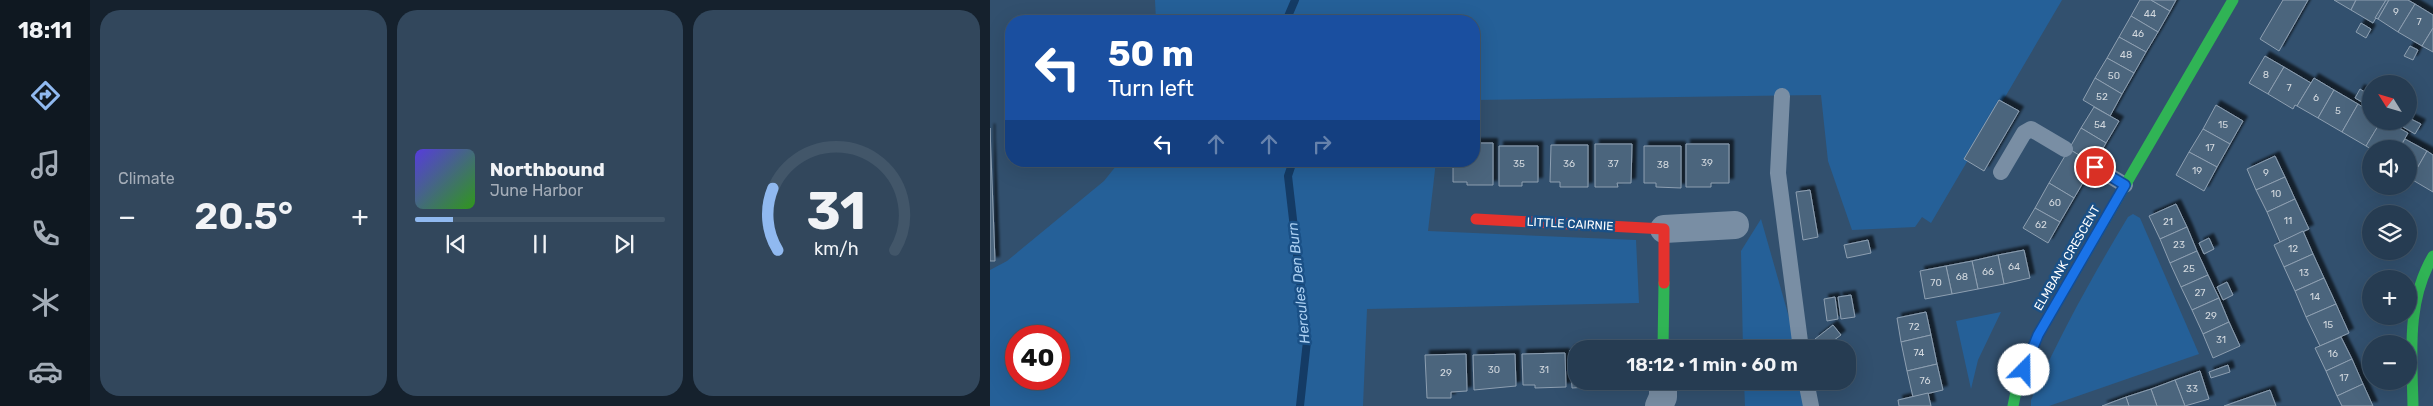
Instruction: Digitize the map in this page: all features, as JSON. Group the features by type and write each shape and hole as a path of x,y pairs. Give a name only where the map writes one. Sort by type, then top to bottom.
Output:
{"street":[{"name":"ELMBANK CRESCENT","path":"2013,406 2017,387 2038,335 2232,0"},
{"name":"LITTLE CAIRNIE","path":"1476,219 1664,229 1735,226"},
{"path":"1663,340 1664,229"},
{"path":"2413,406 2413,309 2424,268 2433,256"},
{"path":"1659,406 1662,390"}],"lane":[{"path":"1782,96 1778,173 1801,340"},
{"path":"2001,172 2024,133 2031,129 2065,149"},
{"path":"2095,167 2125,185"},
{"path":"1808,390 1811,406"}],"shaded area":[{"path":"1155,0 2062,0 1931,223 1922,217 1915,227 1852,230 1828,161 1821,95 1480,100 1480,15 1156,15"},
{"path":"1115,167 1435,167 1428,231 1636,240 1639,303 1367,309 1363,406 990,406 990,270 1007,261 1104,181"},
{"path":"2133,214 2140,218 2199,354 2049,406 2031,406 2031,400 2076,307 2128,217"},
{"path":"1761,219 1795,340 1743,340 1741,251"},
{"path":"2001,312 1978,360 1971,389 1956,321"},
{"path":"1744,390 1810,390 1815,406 1745,406"}],"building":[{"path":"2140,0 2151,0 2170,11 2158,32 2131,16"},
{"path":"2151,0 2176,0 2170,11"},
{"path":"2283,0 2308,0 2279,51 2260,39"},
{"path":"2334,0 2356,0 2351,10"},
{"path":"2356,0 2386,0 2373,23 2351,10"},
{"path":"2386,0 2389,0 2378,19 2375,18"},
{"path":"2389,0 2408,0 2415,4 2398,32 2378,19"},
{"path":"2415,4 2433,15 2433,28 2422,46 2398,32"},
{"path":"2131,16 2158,32 2146,52 2119,37"},
{"path":"2361,23 2371,29 2366,38 2356,32"},
{"path":"2433,28 2433,52 2422,46"},
{"path":"2119,37 2146,52 2134,73 2107,58"},
{"path":"2410,46 2418,50 2413,60 2404,56"},
{"path":"2265,56 2284,67 2268,94 2249,83"},
{"path":"2107,58 2134,73 2122,94 2095,78"},
{"path":"2284,67 2311,83 2297,106 2295,105 2293,109 2268,94"},
{"path":"2095,78 2122,94 2110,116 2083,100"},
{"path":"2314,78 2334,90 2318,118 2297,106"},
{"path":"2360,89 2362,90 2362,102 2355,98"},
{"path":"2334,90 2358,104 2342,132 2318,118"},
{"path":"1999,100 2019,111 1984,171 1964,159"},
{"path":"2358,104 2362,106 2362,130 2376,130 2370,140 2362,140 2362,144 2342,132"},
{"path":"2216,105 2243,121 2230,144 2203,129"},
{"path":"2094,107 2119,121 2106,143 2081,128"},
{"path":"990,128 995,261 990,261"},
{"path":"2081,128 2106,143 2094,164 2069,149"},
{"path":"2203,129 2230,144 2217,167 2189,152"},
{"path":"2376,130 2403,130 2408,133 2404,140 2370,140"},
{"path":"2408,130 2417,130 2415,134"},
{"path":"1480,143 1493,143 1493,185 1467,185 1467,182 1453,182 1453,167 1480,167"},
{"path":"1595,144 1632,144 1631,183 1617,183 1618,187 1595,187"},
{"path":"1686,144 1729,144 1729,183 1711,183 1711,187 1686,187"},
{"path":"1551,145 1588,145 1588,187 1560,187 1560,182 1550,182"},
{"path":"1499,146 1538,146 1538,182 1522,182 1522,186 1499,186"},
{"path":"1644,146 1681,146 1681,188 1656,187 1656,183 1644,183"},
{"path":"2417,146 2427,151 2417,168"},
{"path":"2069,149 2094,164 2074,198 2049,183"},
{"path":"2427,151 2433,155 2433,192 2417,183 2417,168"},
{"path":"2189,152 2217,167 2204,191 2176,175"},
{"path":"2275,156 2285,177 2256,190 2247,169"},
{"path":"2285,177 2295,199 2267,212 2256,190"},
{"path":"2049,183 2074,198 2060,222 2035,208"},
{"path":"1810,190 1818,237 1803,240 1796,192"},
{"path":"2295,199 2309,229 2280,242 2267,212"},
{"path":"2176,204 2187,227 2160,239 2149,216"},
{"path":"2035,208 2060,222 2048,243 2023,228"},
{"path":"2187,227 2197,251 2170,263 2160,239"},
{"path":"2303,231 2313,254 2284,267 2274,245"},
{"path":"2209,238 2214,249 2204,254 2199,243"},
{"path":"1868,240 1871,253 1847,258 1844,245"},
{"path":"2024,250 2030,278 2004,284 1998,255"},
{"path":"2197,251 2208,275 2181,287 2170,263"},
{"path":"2313,254 2324,278 2295,291 2284,267"},
{"path":"1998,255 2004,284 1978,289 1972,261"},
{"path":"1972,261 1978,289 1952,294 1946,266"},
{"path":"1946,266 1952,294 1925,299 1920,271"},
{"path":"2208,275 2219,298 2192,310 2181,287"},
{"path":"2324,278 2336,304 2306,317 2295,291"},
{"path":"2227,282 2233,295 2223,300 2217,287"},
{"path":"1851,295 1855,317 1841,319 1838,297"},
{"path":"1835,297 1838,319 1827,321 1824,299"},
{"path":"2219,298 2229,322 2203,334 2192,310"},
{"path":"2336,304 2349,333 2320,346 2306,317"},
{"path":"1926,312 1931,335 1901,342 1897,318"},
{"path":"2229,322 2240,346 2213,358 2203,334"},
{"path":"1833,325 1841,335 1834,340 1815,339"},
{"path":"1931,335 1937,364 1907,371 1901,342"},
{"path":"2341,337 2352,359 2326,371 2315,348"},
{"path":"1565,353 1566,387 1535,388 1535,385 1523,385 1522,354"},
{"path":"1466,354 1467,391 1451,392 1451,398 1427,398 1425,355"},
{"path":"1515,354 1516,386 1474,390 1473,355"},
{"path":"2352,359 2362,384 2337,396 2326,371"},
{"path":"1937,364 1943,390 1913,397 1907,371"},
{"path":"2228,365 2230,372 2211,378 2209,372"},
{"path":"2200,371 2209,399 2185,406 2175,380"},
{"path":"2175,380 2185,406 2157,406 2151,389"},
{"path":"2362,384 2362,390 2366,390 2373,406 2342,406 2337,396"},
{"path":"2151,389 2157,406 2129,406 2126,397"},
{"path":"2270,390 2276,406 2224,406"},
{"path":"1928,393 1931,406 1899,406 1898,400"},
{"path":"2126,397 2129,406 2102,406"}],"waterway":[{"name":"Hercules Den Burn","path":"1289,15 1295,0"},
{"name":"Hercules Den Burn","path":"1291,167 1288,176 1307,341 1300,406"}],"traffic: fast":[{"path":"2013,406 2017,387 2038,335 2233,0"},
{"path":"2413,406 2412,329 2418,292 2433,256"},
{"path":"1663,340 1664,283"}],"traffic: jam":[{"path":"1476,219 1664,229 1664,283"}],"route":[{"path":"2024,370 2038,335 2125,185 2095,167"}]}
